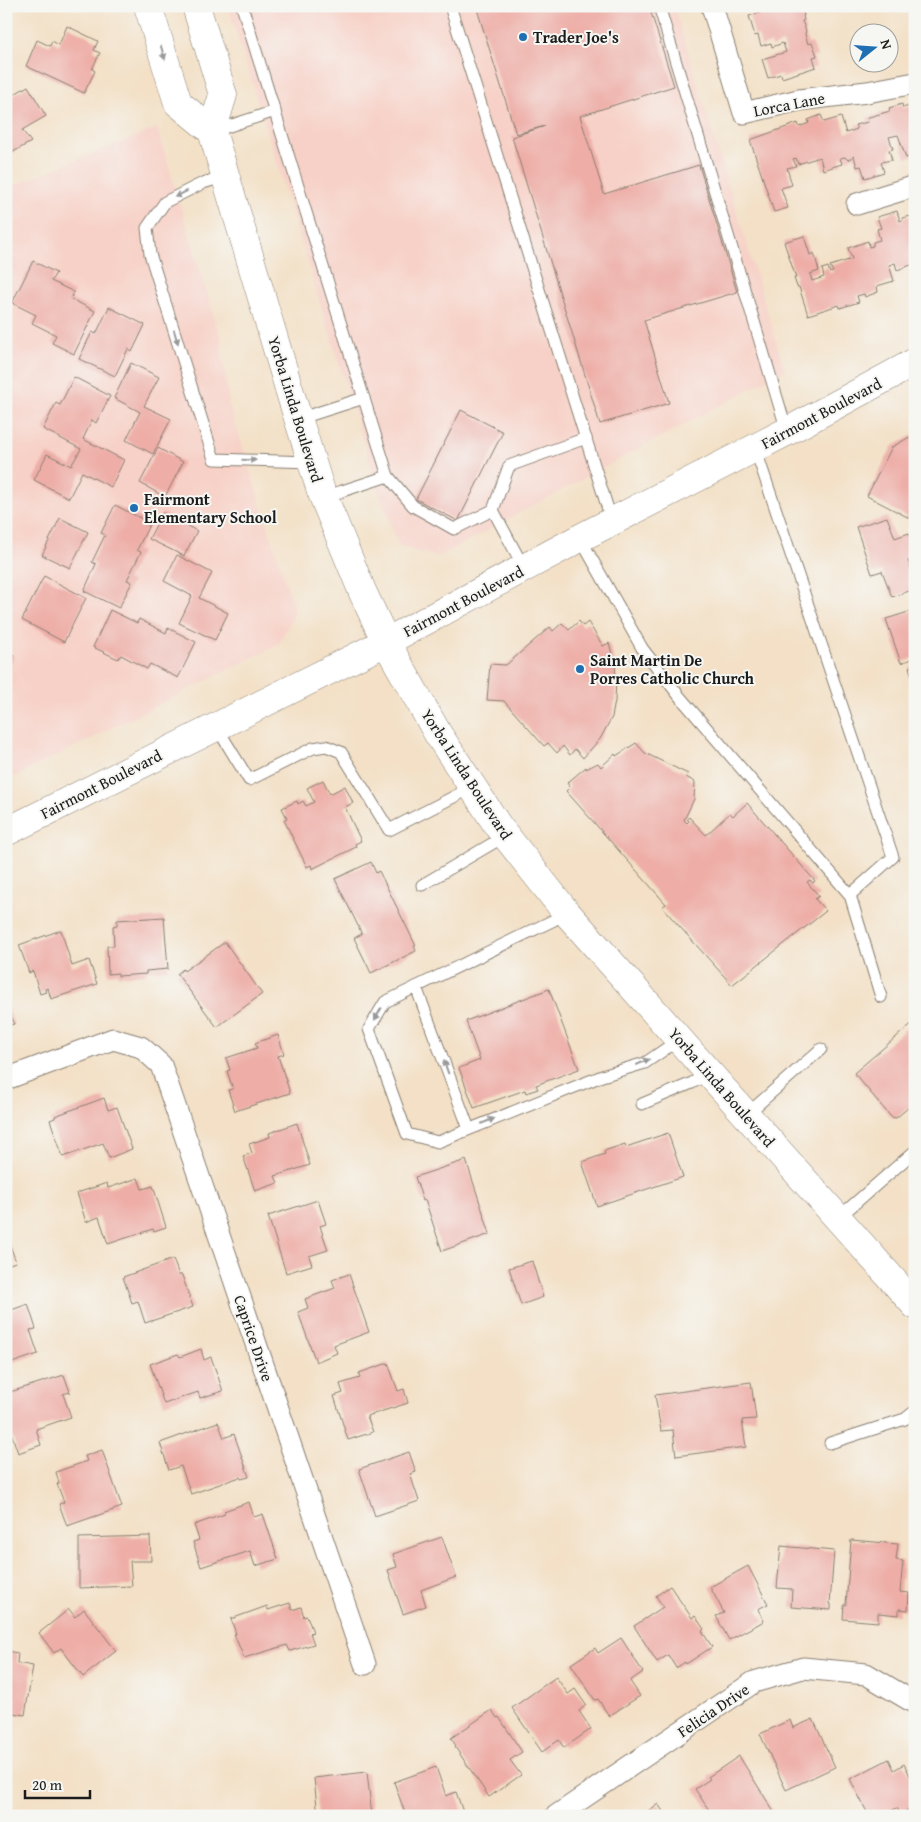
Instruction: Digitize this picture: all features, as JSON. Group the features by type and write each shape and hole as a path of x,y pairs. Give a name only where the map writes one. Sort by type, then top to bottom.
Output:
{"main road":[{"path":"148,6 178,103 212,132 223,95 196,6"},
{"name":"Yorba Linda Boulevard","path":"212,132 298,419 324,497 386,642 438,734 506,836 566,912 915,1305"},
{"name":"Fairmont Boulevard","path":"6,832 386,642 580,538 788,432 915,362"}],"street":[{"name":"Lorca Lane","path":"712,6 744,113 798,100 868,92 915,83"},
{"path":"857,204 915,186"},
{"name":"Caprice Drive","path":"6,1079 112,1039 141,1047 161,1065 365,1664"},
{"name":"Felicia Drive","path":"556,1816 754,1682 803,1668 866,1674 915,1703"}],"lane":[{"path":"242,6 388,476 413,506 454,529 493,510 509,466 586,438"},
{"path":"450,6 612,522"},
{"path":"659,6 788,432"},
{"path":"212,132 275,110"},
{"path":"226,176 204,183 165,202 147,228 150,254 214,459 312,462"},
{"path":"298,419 364,398"},
{"path":"755,448 893,857 850,895"},
{"path":"324,497 388,476"},
{"path":"493,510 524,568"},
{"path":"580,538 642,648 680,697 850,895 881,997"},
{"path":"216,726 249,780 313,748 326,746 341,752 389,830 473,787"},
{"path":"422,885 506,836"},
{"path":"566,912 554,920 385,1002 369,1029 407,1134 438,1142 602,1076 645,1062 680,1039"},
{"path":"416,987 469,1129"},
{"path":"746,1115 821,1049"},
{"path":"642,1104 692,1083 709,1073"},
{"path":"838,1218 915,1151"},
{"path":"830,1443 905,1419 915,1410"}],"shaded area":[{"path":"228,6 674,6 785,370 438,557 399,546 380,496"},
{"name":"Fairmont Elementary School","path":"157,128 220,336 229,404 295,612 278,645 6,781 6,188"}],"building":[{"path":"476,6 649,6 674,86 580,116 604,194 699,165 737,292 644,320 669,403 600,424 512,137 545,126 516,134"},
{"path":"767,6 802,7 804,20 802,21 808,44 812,43 817,56 813,57 816,67 782,78 781,74 768,78 762,59 786,52 783,43 772,47 771,43 761,46 758,35 755,36 749,16 761,12 760,8"},
{"path":"67,26 98,41 94,50 100,53 92,69 95,71 84,93 26,66 37,40 50,46 52,41 59,45"},
{"path":"28,86 46,116 22,130 31,142 6,156 6,87 11,96"},
{"path":"902,104 903,108 914,104 915,107 915,155 906,158 898,135 889,137 893,149 889,150 892,160 881,162 884,172 865,178 861,166 857,167 854,156 848,160 845,157 840,158 842,164 823,170 820,157 798,164 796,158 793,159 796,166 787,168 792,185 781,188 788,208 774,212 750,140 798,123 799,127 809,123 808,120 821,115 824,122 841,117 846,133 857,129 855,125 868,122 867,118 890,111 889,108"},
{"path":"897,211 900,221 903,220 902,218 911,216 915,226 914,264 897,270 895,263 889,265 894,281 877,286 878,292 865,297 864,294 857,296 859,302 840,308 839,305 808,315 794,278 796,278 784,242 804,236 810,255 814,253 819,271 810,274 812,281 824,277 822,269 828,267 830,273 833,272 830,266 852,259 848,248 868,241 869,247 873,246 873,242 880,240 877,229 881,228 877,217"},
{"path":"33,261 56,273 51,281 74,292 71,299 95,311 74,354 52,343 56,335 32,323 36,315 12,303"},
{"path":"109,307 145,325 132,352 128,349 115,376 79,359 92,332 96,334"},
{"path":"131,363 159,377 144,406 171,419 153,454 126,440 140,412 114,398"},
{"path":"74,377 110,396 96,423 92,420 83,439 124,460 111,487 82,472 69,498 34,480 47,454 71,466 81,449 43,429 56,403 60,405"},
{"path":"461,410 503,432 458,521 416,499"},
{"path":"913,435 915,436 915,521 867,496 892,447"},
{"path":"158,448 183,462 165,497 140,483"},
{"path":"115,505 150,523 137,550 141,552 127,580 132,582 119,608 84,591 96,564 92,562 105,535 101,533"},
{"path":"162,513 197,531 184,556 149,539"},
{"path":"887,517 895,538 909,533 915,550 915,559 908,561 915,580 915,589 892,597 882,571 872,574 856,527"},
{"path":"60,518 88,532 70,568 42,555"},
{"path":"177,555 212,573 199,598 228,613 215,640 179,623 192,596 164,581"},
{"path":"44,576 86,598 64,642 22,620"},
{"path":"110,610 137,623 139,619 166,633 168,628 196,642 178,678 150,664 147,669 121,655 118,659 93,647"},
{"path":"915,610 915,658 901,663 886,619"},
{"path":"579,621 583,626 588,622 603,646 609,643 615,664 616,679 612,717 600,739 583,758 575,749 570,755 563,746 557,753 548,743 544,746 504,701 487,700 490,664 506,665 550,627 553,631 562,623 569,630"},
{"path":"6,653 14,656 6,671"},
{"path":"915,665 915,682 914,683 909,667"},
{"path":"636,743 645,753 688,774 686,777 695,782 694,799 684,820 687,823 689,817 706,835 730,813 733,816 747,803 815,881 813,883 810,880 807,882 819,896 815,899 826,911 732,985 662,907 666,904 566,791 570,787 567,783 586,767 586,769 598,763 601,767 615,754 616,756"},
{"path":"323,780 330,794 345,786 353,803 345,807 361,841 355,844 356,847 312,869 311,865 307,867 284,820 287,818 282,808 297,801 298,804 303,801 306,806 314,802 307,788"},
{"path":"371,862 376,873 379,871 416,946 414,946 416,951 371,973 354,938 362,934 335,879"},
{"path":"164,917 168,969 146,971 146,974 118,976 118,973 108,974 107,946 114,946 113,926 117,925 117,920"},
{"path":"61,930 72,966 89,960 97,984 51,999 48,988 45,989 46,992 40,994 33,971 29,973 19,945"},
{"path":"225,942 262,994 217,1027 177,974"},
{"path":"549,989 579,1069 536,1085 538,1089 526,1093 525,1090 474,1108 459,1068 480,1060 466,1021"},
{"path":"6,1002 14,1024 6,1026"},
{"path":"915,1021 915,1102 896,1118 891,1117 854,1073"},
{"path":"278,1035 284,1054 278,1056 290,1093 235,1111 228,1090 233,1089 227,1071 230,1070 226,1058 257,1048 255,1043"},
{"path":"104,1098 108,1110 117,1107 132,1149 109,1158 103,1143 63,1157 50,1120 55,1118 55,1116"},
{"path":"297,1123 310,1165 275,1176 278,1183 255,1191 243,1156 252,1153 249,1144 270,1137 269,1133"},
{"path":"668,1133 683,1177 597,1206 582,1162 605,1154 604,1151 625,1144 626,1147"},
{"path":"466,1160 490,1234 442,1251 425,1200 423,1201 415,1177"},
{"path":"138,1178 142,1189 153,1186 166,1227 154,1231 153,1229 108,1244 99,1217 86,1222 77,1193 107,1183 108,1188"},
{"path":"318,1200 326,1224 320,1226 328,1250 309,1256 312,1265 286,1273 268,1216"},
{"path":"6,1234 16,1262 6,1265"},
{"path":"173,1259 179,1275 182,1275 193,1307 145,1323 138,1301 132,1303 123,1277"},
{"path":"532,1261 543,1297 521,1305 509,1268"},
{"path":"349,1274 369,1332 334,1345 337,1353 316,1362 298,1312 308,1308 305,1299 335,1288 332,1280"},
{"path":"28,1304 36,1329 30,1330 38,1354 6,1365 6,1312"},
{"path":"201,1349 204,1360 211,1357 223,1391 200,1398 198,1392 164,1404 150,1364 178,1354 180,1357"},
{"path":"388,1363 398,1391 404,1389 408,1403 367,1416 373,1432 348,1440 334,1396 343,1393 340,1384 360,1378 359,1373"},
{"path":"64,1375 70,1392 63,1394 71,1417 36,1429 41,1445 18,1453 6,1418 6,1409 12,1407 7,1393"},
{"path":"751,1382 756,1419 742,1420 746,1447 676,1456 673,1430 661,1431 655,1395"},
{"path":"218,1422 224,1438 234,1434 249,1477 241,1479 240,1477 191,1494 181,1466 169,1470 160,1443"},
{"path":"102,1450 122,1507 67,1526 59,1504 64,1502 57,1484 59,1483 56,1472 87,1461 85,1456"},
{"path":"409,1452 416,1472 410,1474 419,1501 375,1516 359,1469"},
{"path":"249,1502 254,1517 263,1514 278,1559 255,1566 250,1551 201,1567 193,1542 199,1540 194,1525 225,1514 224,1511"},
{"path":"150,1536 151,1561 130,1561 132,1586 79,1588 79,1538"},
{"path":"442,1537 456,1577 421,1590 426,1606 403,1614 388,1570 397,1567 393,1554"},
{"path":"851,1540 898,1544 896,1560 903,1561 900,1592 909,1593 908,1610 899,1609 899,1615 878,1613 878,1622 843,1619 844,1604 846,1605"},
{"path":"781,1546 834,1551 831,1610 791,1607 792,1589 777,1588"},
{"path":"748,1566 768,1604 758,1609 764,1621 729,1640 716,1616 724,1613 710,1587"},
{"path":"670,1586 692,1618 695,1616 704,1629 702,1631 712,1647 686,1664 685,1662 676,1668 668,1655 657,1662 634,1626 663,1607 656,1596"},
{"path":"290,1603 292,1610 301,1607 304,1617 307,1616 313,1632 310,1633 314,1644 290,1651 287,1645 244,1658 234,1634 236,1634 231,1619 267,1606 268,1610"},
{"path":"69,1609 75,1617 84,1609 116,1651 83,1677 61,1648 54,1653 39,1633"},
{"path":"621,1638 643,1672 630,1681 640,1696 609,1716 598,1699 595,1700 571,1664 595,1648 598,1653"},
{"path":"6,1651 18,1653 17,1663 33,1666 25,1715 6,1712"},
{"path":"556,1677 568,1694 575,1689 586,1705 579,1711 591,1729 564,1748 559,1740 542,1752 512,1708"},
{"path":"492,1710 497,1718 499,1717 522,1752 510,1760 521,1775 489,1797 455,1747 451,1738"},
{"path":"813,1719 835,1767 786,1790 760,1734 790,1720 793,1728"},
{"path":"739,1756 774,1812 768,1816 713,1816 695,1789 710,1779 708,1777"},
{"path":"889,1759 894,1770 904,1764 915,1785 915,1807 900,1814 897,1808 881,1816 869,1816 850,1779"},
{"path":"436,1767 446,1796 456,1792 464,1815 406,1816 394,1782"},
{"path":"367,1772 372,1816 318,1816 314,1778"},
{"path":"658,1804 666,1816 641,1816"}],"place":[{"name":"Trader Joe's","path":"523,37"},
{"name":"Fairmont Elementary School","path":"134,508"},
{"name":"Saint Martin De Porres Catholic Church","path":"580,669"}]}
